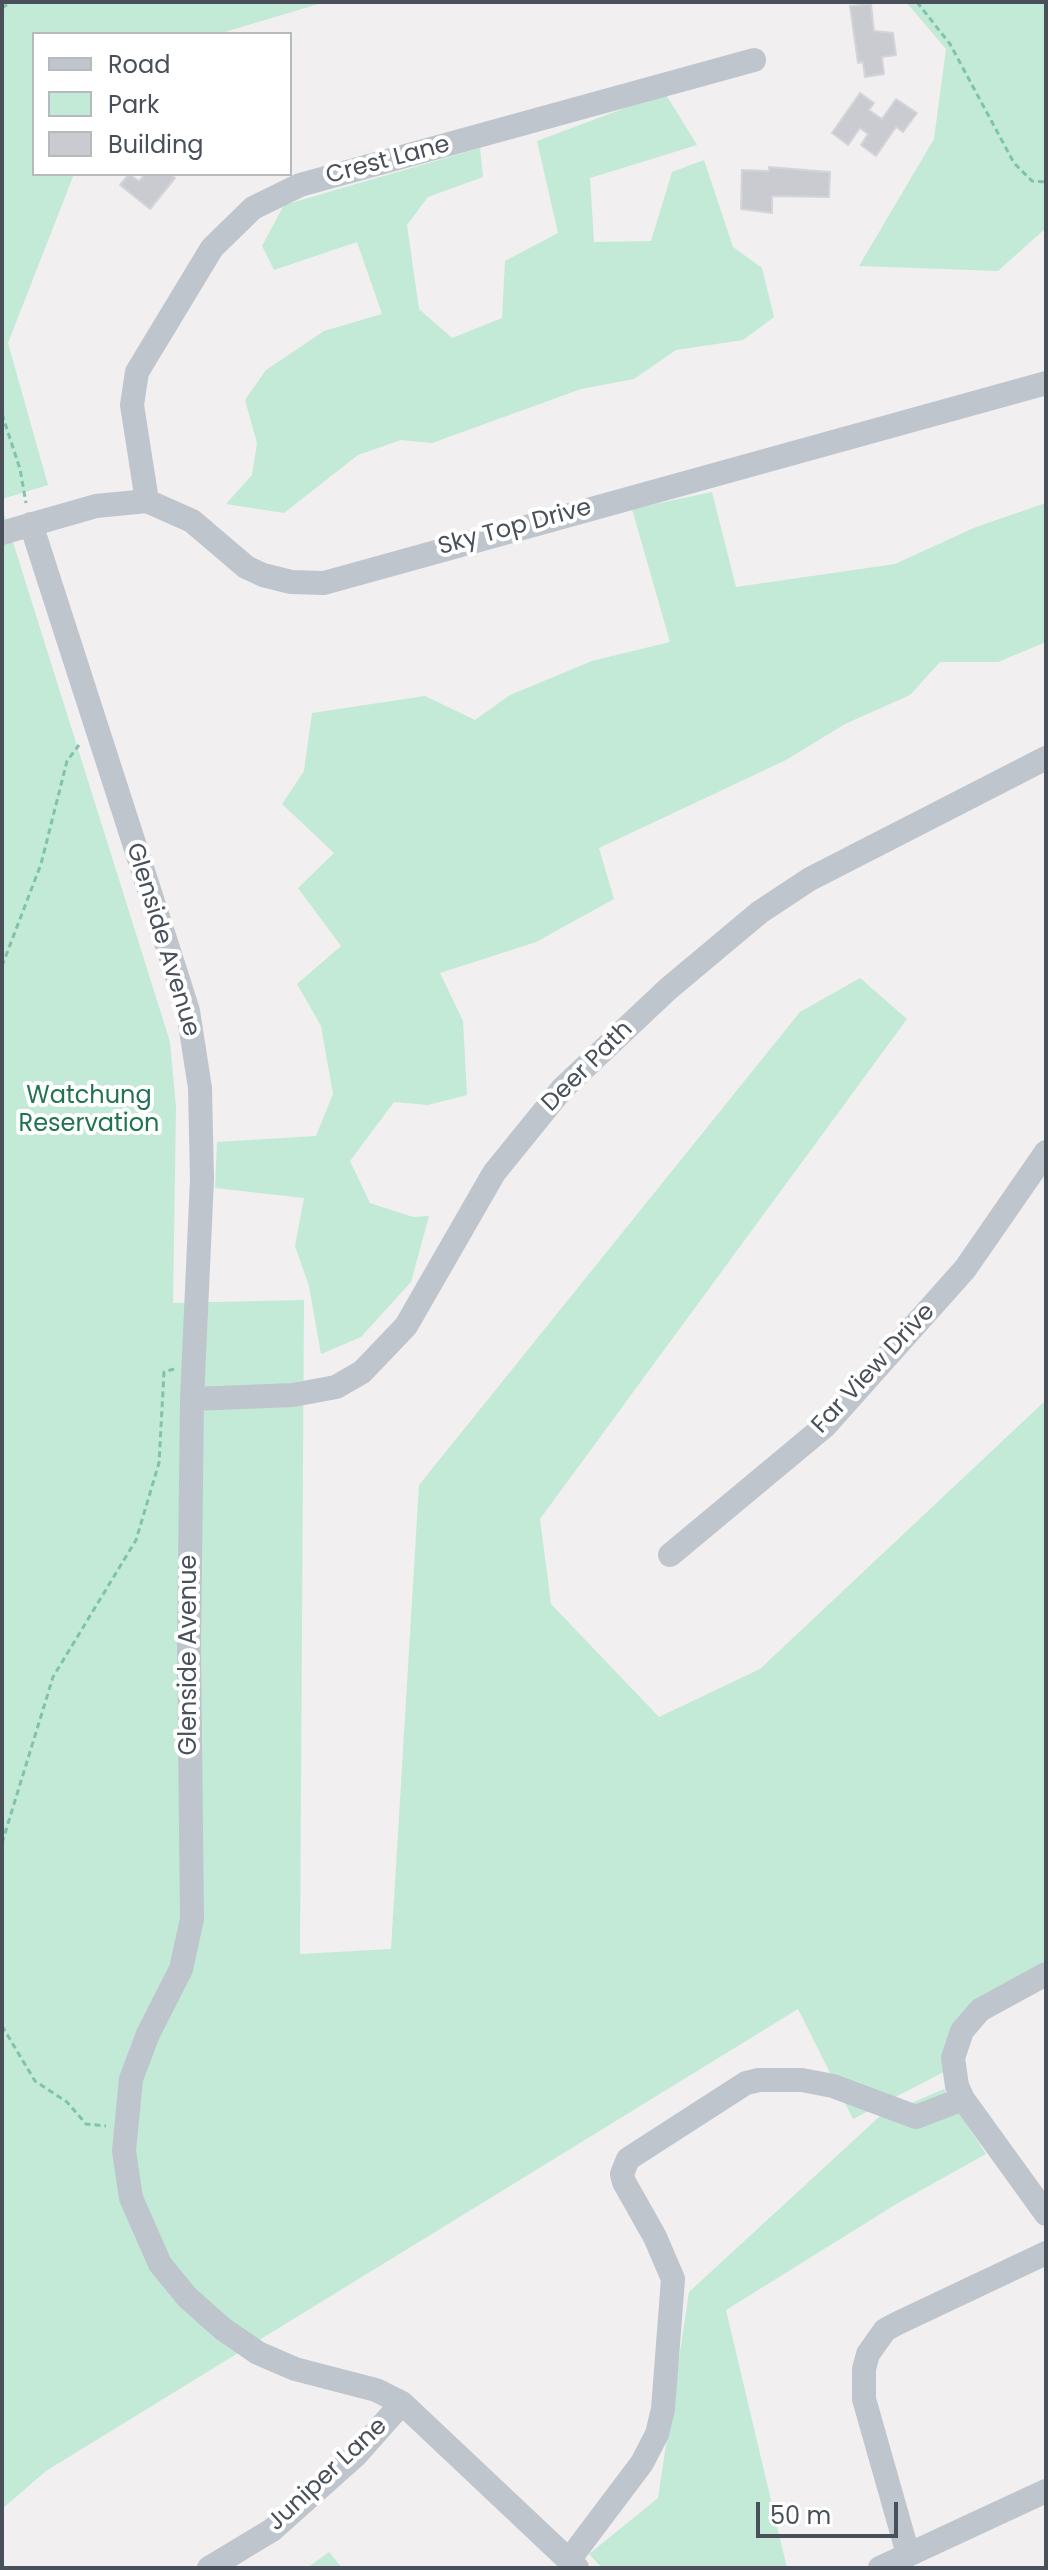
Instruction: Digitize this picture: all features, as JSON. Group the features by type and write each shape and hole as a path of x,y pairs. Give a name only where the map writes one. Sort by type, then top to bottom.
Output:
{"street":[{"name":"Crest Lane","path":"147,501 132,405 137,372 212,248 253,208 300,185 754,60"},
{"name":"Sky Top Drive","path":"2,533 96,506 147,501 171,508 192,521 254,571 291,582 324,583 1046,383"},
{"name":"Glenside Avenue","path":"31,524 175,970 195,1045 202,1154 192,1399 189,1646 192,1919 176,1981 135,2068 124,2127 126,2175 139,2221 160,2264 187,2297 258,2353 295,2369 376,2390 402,2403 573,2564"},
{"name":"Deer Path","path":"192,1399 293,1395 336,1387 362,1372 406,1326 494,1173 562,1089 668,989 760,912 810,879 1046,758"},
{"name":"Far View Drive","path":"670,1555 825,1426 965,1269 1046,1152"},
{"path":"1046,1974 980,2010 962,2031 953,2058 957,2086 963,2099 1046,2214"},
{"path":"573,2564 642,2463 657,2434 663,2409 673,2279 655,2237 624,2182 622,2174 628,2159 746,2083 759,2080 802,2080 833,2086 916,2117 963,2099"},
{"path":"908,2554 864,2399 864,2369 868,2354 885,2330 1046,2253"},
{"name":"Juniper Lane","path":"209,2568 272,2530 356,2455 402,2403"},
{"path":"880,2568 1046,2491"}],"path":[{"path":"2,8 11,2"},
{"path":"917,2 950,44 1014,163 1032,181 1046,182"},
{"path":"2,414 20,469 31,524"},
{"path":"2,966 41,864 67,761 94,726"},
{"path":"2,1843 53,1677 136,1540 159,1463 164,1372 194,1362"},
{"path":"2,2026 35,2081 67,2102 86,2124 124,2127"}],"green space":[{"path":"2,2 325,2 225,32 32,32 32,176 73,176 8,343 48,485 2,499"},
{"path":"906,2 1046,2 1046,228 998,271 859,266 934,139 946,49"},
{"path":"665,93 697,145 590,178 594,242 651,241 672,172 704,160 733,247 762,268 774,317 743,340 676,350 634,379 581,389 432,443 401,440 358,455 284,513 226,504 252,475 257,443 245,400 266,370 324,331 382,314 357,242 274,270 262,246 284,205 480,148 483,177 428,197 407,225 419,309 452,338 502,318 505,261 558,233 537,141"},
{"path":"712,492 736,587 895,564 976,527 1046,503 1046,642 998,662 940,662 910,695 845,724 786,760 599,848 614,899 536,942 440,973 463,1021 467,1095 428,1105 394,1102 350,1161 370,1203 413,1217 429,1216 411,1282 361,1337 321,1354 309,1286 295,1246 304,1198 215,1188 217,1142 316,1136 333,1094 321,1026 297,984 341,946 298,888 334,853 282,804 304,771 312,713 425,696 475,720 510,695 592,661 670,642 632,509"},
{"name":"Watchung Reservation","path":"2,507 170,1042 176,1107 173,1303 304,1300 300,1954 391,1949 419,1485 800,1012 860,978 907,1019 540,1519 551,1604 659,1717 760,1669 1046,1400 1046,1980 980,2014 961,2063 853,2119 798,2009 46,2471 2,2509"},
{"path":"944,2089 986,2154 898,2203 726,2310 787,2568 602,2568 589,2554 658,2498 689,2292 879,2117"},
{"path":"329,2552 342,2568 307,2568"}],"building":[{"path":"871,4 874,31 893,33 896,55 882,57 884,74 865,77 863,62 858,63 850,6"},
{"path":"860,93 874,103 869,110 882,119 896,99 917,113 903,132 896,127 876,156 861,145 868,134 860,128 848,145 832,133"},
{"path":"769,167 830,172 829,197 772,196 772,213 741,209 742,170 769,171"},
{"path":"127,176 139,181 143,176 175,178 150,209 120,185"}]}
